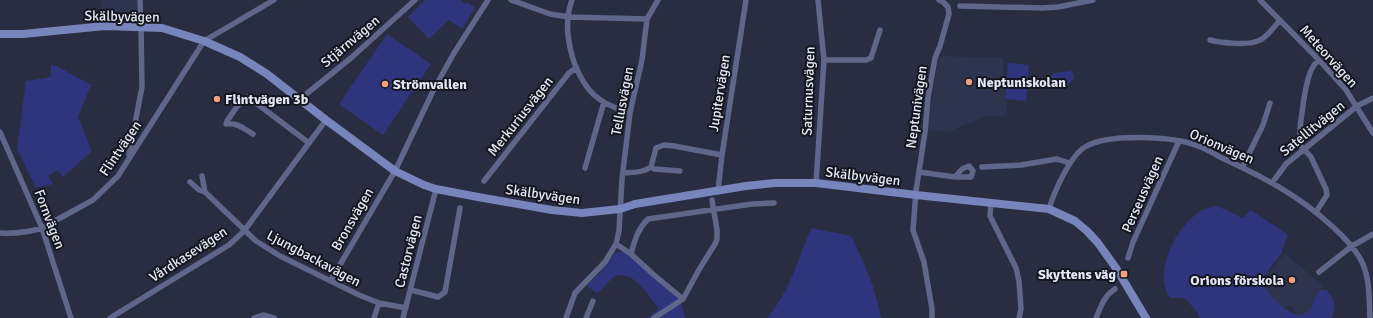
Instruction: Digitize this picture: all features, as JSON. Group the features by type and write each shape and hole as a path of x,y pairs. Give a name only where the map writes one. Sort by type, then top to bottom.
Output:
{"street":[{"path":"129,157 142,87 140,0"},
{"path":"204,41 274,0"},
{"name":"Stjärnvägen","path":"300,99 352,58 415,0"},
{"name":"Bronsvägen","path":"331,280 394,171 454,52 488,0"},
{"path":"511,0 550,14 569,17 647,20"},
{"path":"572,0 569,17 569,38 576,68 594,95 604,102 630,113"},
{"name":"Tellusvägen","path":"616,244 619,231 623,173 630,113 642,60 647,20 658,0"},
{"name":"Jupitervägen","path":"718,191 722,155 746,0"},
{"name":"Saturnusvägen","path":"816,184 824,60 818,0"},
{"path":"960,6 1042,8 1091,0"},
{"name":"Meteorvägen","path":"1260,0 1319,60 1346,90 1373,133"},
{"name":"Neptunivägen","path":"932,318 932,309 924,262 914,230 916,196 928,98 935,58 949,14 948,7 941,1"},
{"path":"1210,40 1217,42 1245,43 1259,41 1267,35 1280,20"},
{"name":"Skälbyvägen","path":"0,34 23,34 106,26 141,27 162,28 204,41 240,57 268,74 394,171 407,178 436,189 567,212 582,213 620,208 635,204 746,186 775,183 816,184 916,196 1049,209 1075,221 1098,243 1116,268 1146,318"},
{"path":"824,60 866,60 871,58 880,30"},
{"name":"Flintvägen","path":"0,233 11,234 33,231 42,228 93,200 118,176 204,41"},
{"path":"1316,212 1327,195 1326,189 1311,157 1300,145 1299,141 1304,100 1310,73 1313,66 1319,60"},
{"name":"Merkuriusvägen","path":"484,181 569,73 576,68"},
{"path":"253,134 237,124 226,124 243,99 248,97 309,143"},
{"name":"Satellitvägen","path":"1272,183 1286,164 1357,106 1373,98"},
{"path":"585,168 604,102"},
{"path":"1242,166 1263,125 1270,103"},
{"name":"Vårdkasevägen","path":"110,318 229,245 244,231 326,120"},
{"name":"Fornvägen","path":"0,132 42,228 71,318"},
{"name":"Orionvägen","path":"1049,209 1069,163 1084,147 1094,142 1143,137 1179,141 1198,146 1242,166 1284,189 1316,212 1352,246 1361,260 1367,274 1370,318"},
{"name":"Perseusvägen","path":"1128,258 1133,242 1179,141"},
{"path":"623,173 646,171 651,167 656,148 664,145 722,155"},
{"path":"982,167 1021,165 1058,160 1069,163"},
{"path":"651,167 654,169 680,171"},
{"path":"919,172 955,177"},
{"path":"202,176 206,190"},
{"name":"Ljungbackavägen","path":"190,182 199,190 206,190 244,231 256,241 280,256 359,295 379,303 406,308"},
{"name":"Castorvägen","path":"403,318 436,189"},
{"path":"654,318 683,299 713,248 717,239 717,230 715,210 712,200"},
{"path":"631,254 640,227 648,219 752,204 774,203"},
{"path":"991,203 990,216 1016,268 1020,281 1021,309 1019,318"},
{"path":"411,290 438,297 445,292 460,208"},
{"path":"1319,272 1352,246 1373,234"},
{"path":"566,318 575,293 605,262 616,244 631,254 654,276 683,299"},
{"path":"1096,318 1102,302 1108,294 1115,289"},
{"path":"586,318 593,301"},
{"path":"374,318 379,303"},
{"path":"254,318 263,315 274,318"}],"shaded area":[{"path":"101,0 137,0 139,17 103,20"},
{"path":"425,0 461,0 465,4 467,2 475,8 462,29 449,20 429,39 408,17"},
{"name":"Strömvallen","path":"387,34 431,64 383,135 339,104"},
{"name":"Neptuniskolan","path":"940,56 1003,58 1004,98 1007,103 1007,110 1003,116 999,117 988,115 948,132 927,130 937,66"},
{"path":"1008,63 1029,65 1026,101 1005,99"},
{"path":"51,65 57,66 91,85 78,117 92,151 63,177 58,170 48,176 53,184 36,188 17,149 26,81 51,77"},
{"path":"1072,71 1074,78 1068,86 1062,89 1057,87 1050,78 1054,73"},
{"path":"1217,206 1243,218 1251,210 1288,235 1281,254 1266,274 1263,285 1278,304 1288,311 1300,316 1311,310 1314,299 1320,290 1326,290 1332,297 1334,303 1332,318 1200,318 1198,313 1185,298 1170,298 1164,286 1164,273 1165,263 1173,242 1194,216 1204,209"},
{"path":"811,228 851,236 869,276 881,318 767,318 775,308 787,286 798,263"},
{"path":"624,252 630,256 681,300 685,318 648,318 659,308 637,282 626,275 614,277 598,293 592,290 587,285 600,273 615,253"},
{"name":"Orions förskola","path":"1285,253 1323,286 1317,293 1316,318 1298,318 1295,310 1291,306 1277,310 1266,307 1267,275"}],"place":[{"name":"Neptuniskolan","path":"969,82"},
{"name":"Strömvallen","path":"385,84"},
{"name":"Flintvägen 3b","path":"217,99"},
{"name":"Skyttens väg","path":"1124,274"},
{"name":"Orions förskola","path":"1292,280"}]}
